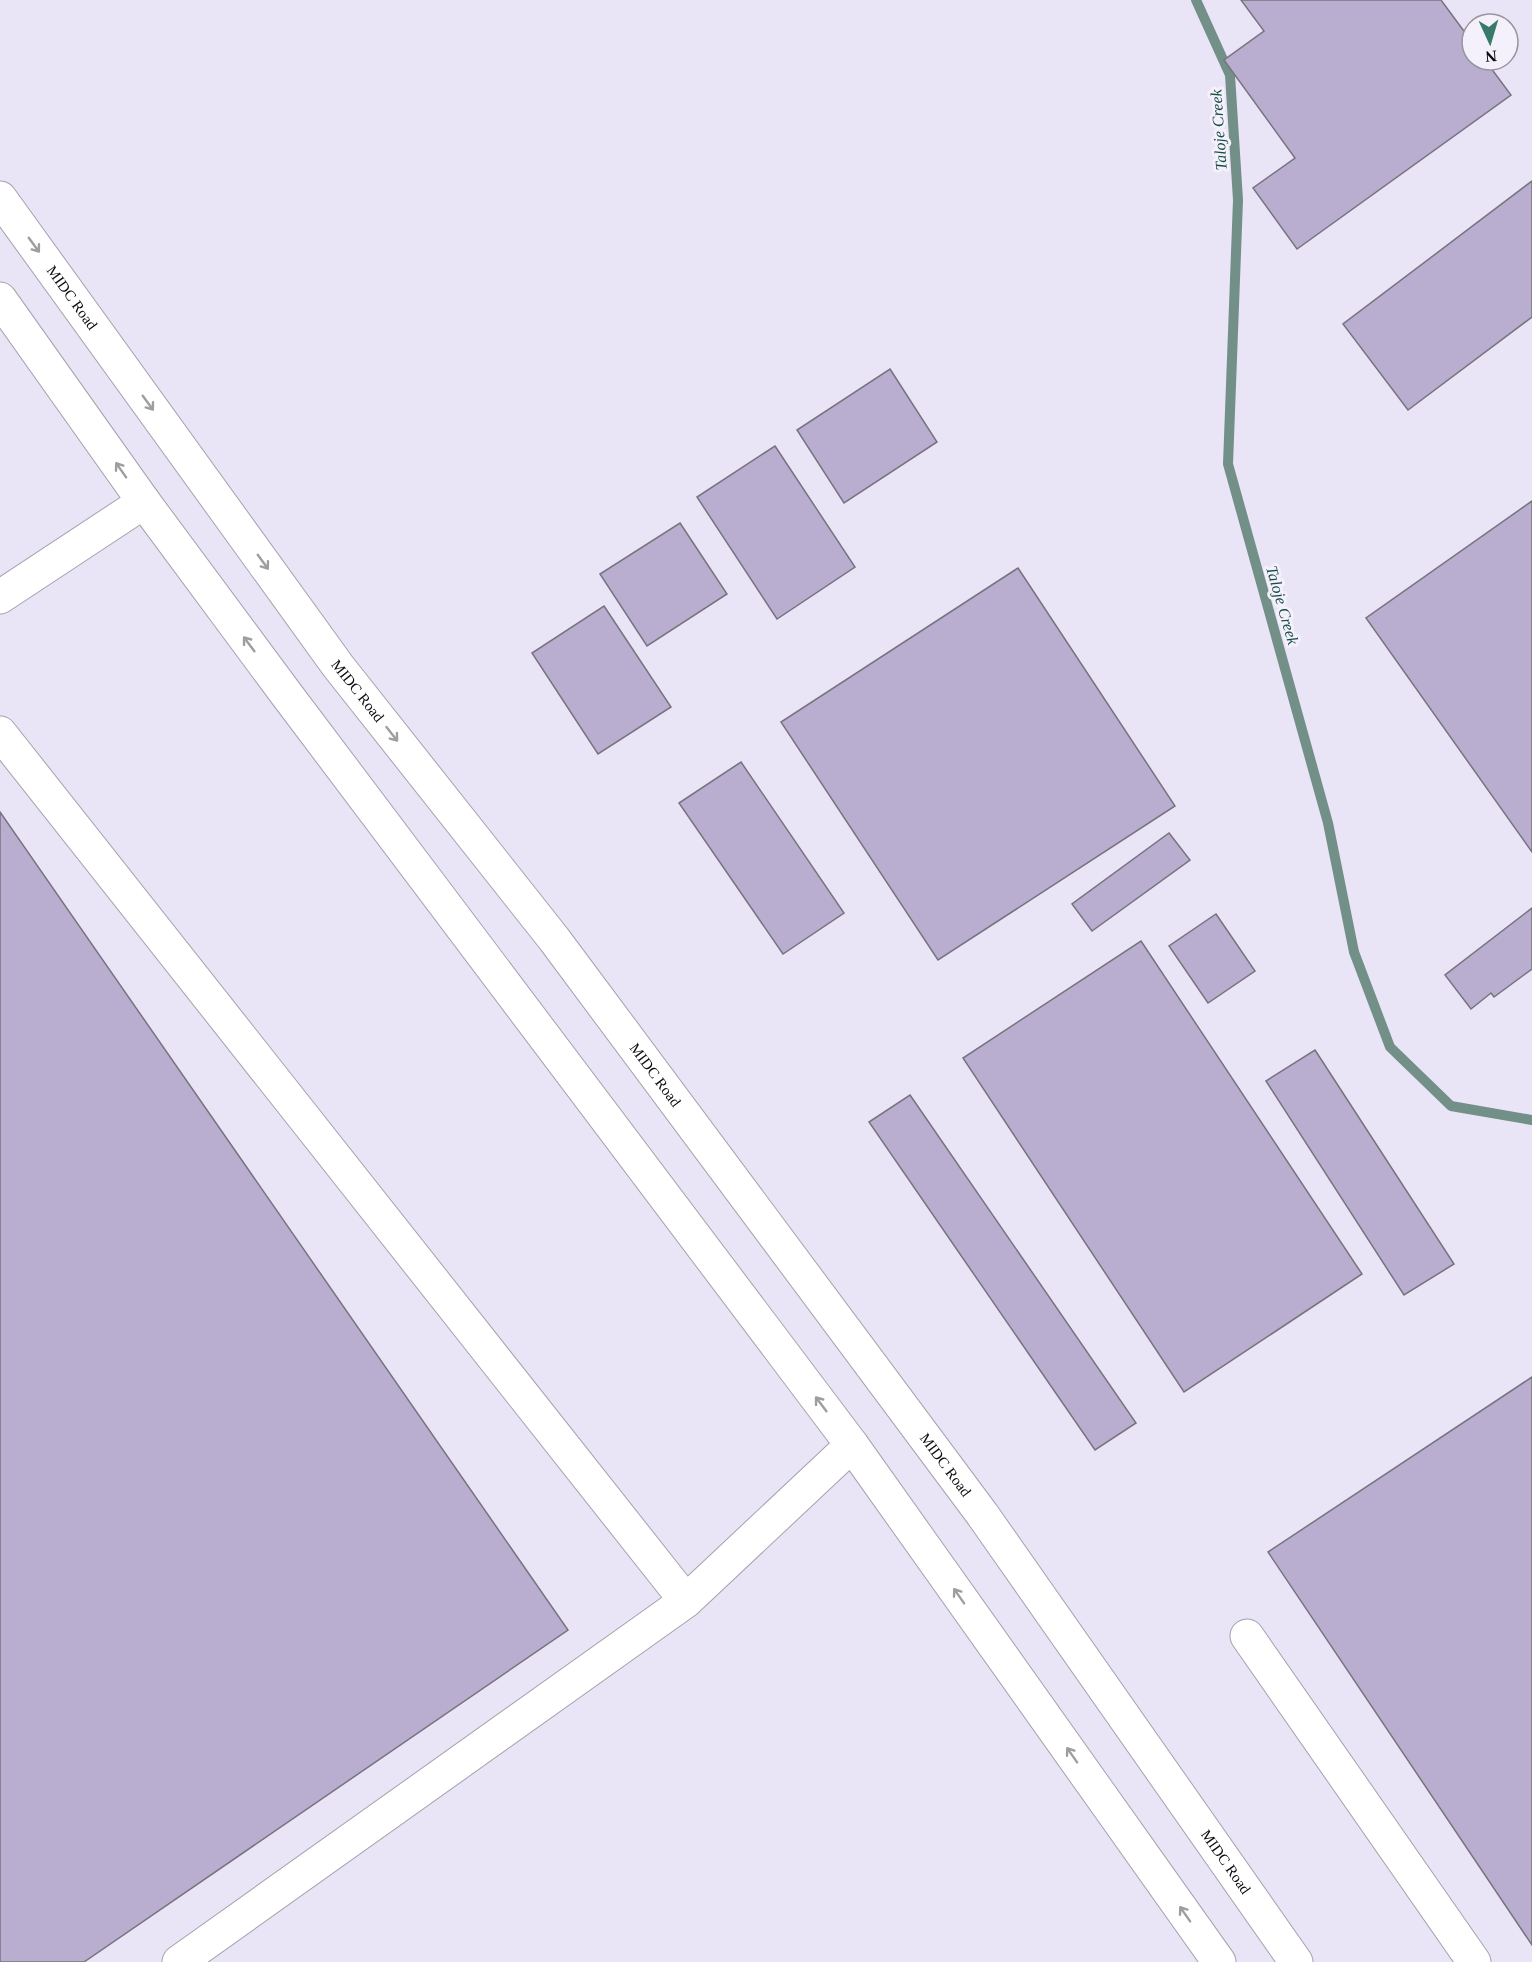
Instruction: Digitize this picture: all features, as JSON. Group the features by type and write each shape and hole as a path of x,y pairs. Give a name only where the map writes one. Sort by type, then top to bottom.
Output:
{"main road":[{"name":"MIDC Road","path":"0,198 338,666 554,939 982,1514 1296,1962"},
{"path":"0,299 144,502 852,1445 1219,1962"},
{"path":"0,597 144,502"},
{"path":"0,733 686,1601"},
{"path":"179,1962 686,1601 852,1445"},
{"path":"1247,1636 1474,1962"}],"shaded area":[{"path":"0,0 1532,0 1532,1962 0,1962"}],"building":[{"path":"1241,0 1441,0 1460,26 1460,72 1494,72 1511,95 1297,249 1253,188 1295,158 1224,60 1264,31"},
{"path":"1532,181 1532,317 1408,410 1343,324"},
{"path":"890,369 937,442 844,503 797,430"},
{"path":"775,446 855,567 777,619 697,497"},
{"path":"1532,501 1532,852 1366,618"},
{"path":"680,523 727,594 647,646 600,574"},
{"path":"1018,568 1175,806 938,960 781,722"},
{"path":"604,606 671,707 598,754 532,653"},
{"path":"741,762 844,913 783,954 679,803"},
{"path":"0,812 568,1630 84,1962 0,1962"},
{"path":"1169,833 1190,860 1092,931 1072,904"},
{"path":"1532,908 1532,969 1494,997 1491,993 1471,1009 1445,975"},
{"path":"1216,914 1255,971 1208,1003 1169,946"},
{"path":"1141,941 1362,1274 1184,1392 963,1058"},
{"path":"1315,1050 1454,1264 1404,1295 1266,1081"},
{"path":"910,1095 1136,1423 1095,1450 869,1122"},
{"path":"1532,1377 1532,1945 1268,1552"}],"waterway":[{"name":"Taloje Creek","path":"1196,0 1230,75 1238,200 1228,464 1328,823 1354,952 1390,1047 1451,1106 1532,1120"}]}
